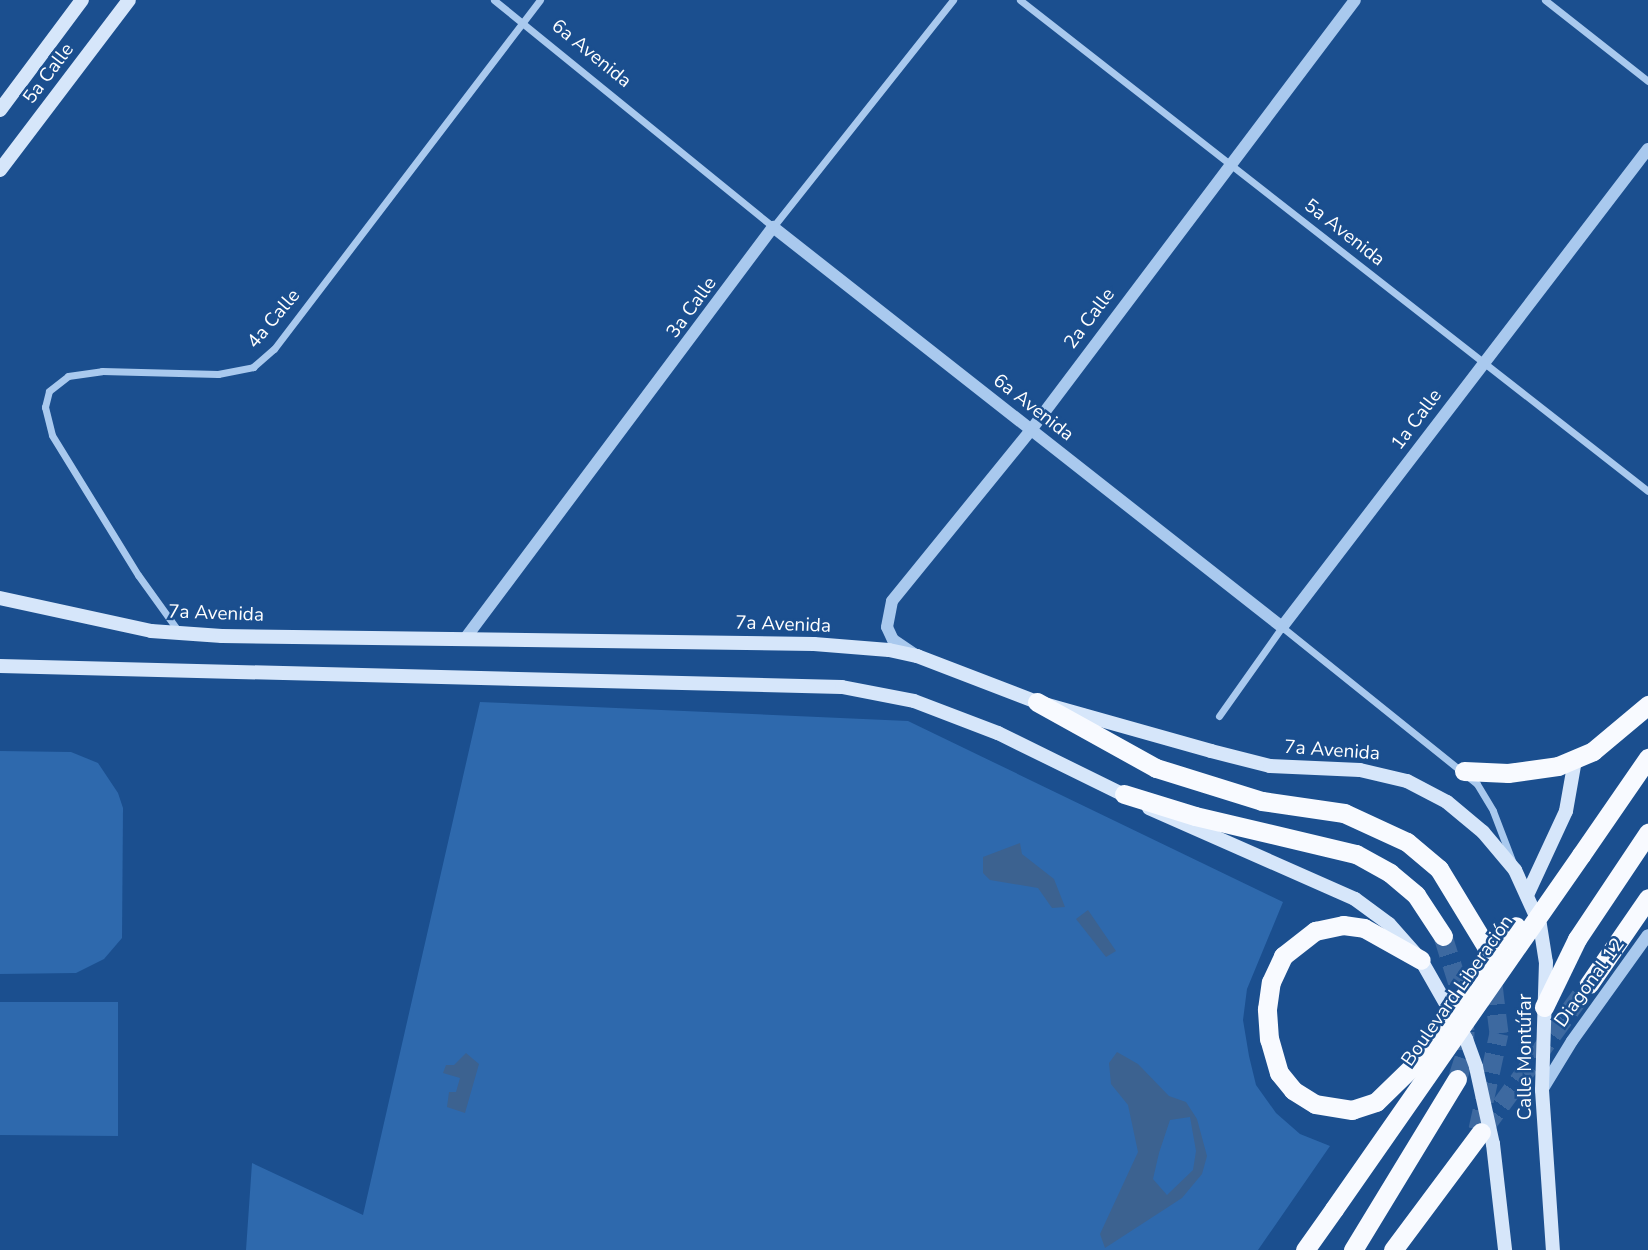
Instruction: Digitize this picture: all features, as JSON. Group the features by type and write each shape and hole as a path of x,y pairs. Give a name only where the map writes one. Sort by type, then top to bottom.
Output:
{"highway":[{"path":"1037,702 1156,768 1262,801 1344,813 1407,842 1439,869 1487,948"},
{"path":"1464,771 1535,771 1576,760 1624,728 1648,705"},
{"path":"1422,960 1364,928 1343,925 1315,931 1283,956 1271,982 1267,1009 1269,1039 1279,1073 1293,1090 1315,1104 1352,1110 1376,1102 1412,1067 1537,897 1600,828 1648,758"},
{"path":"1124,794 1206,819 1356,854 1390,873 1416,895 1443,936"},
{"path":"1544,1006 1577,939 1648,833"},
{"name":"Boulevard Liberación","path":"1305,1250 1579,854"},
{"path":"1589,984 1648,898"},
{"path":"1353,1250 1457,1079"},
{"path":"1392,1250 1468,1149 1479,1130"}],"main road":[{"name":"5a Calle","path":"0,110 82,0"},
{"name":"5a Calle","path":"0,170 129,0"},
{"name":"7a Avenida","path":"0,598 87,619 179,633 814,644 917,656 1037,702 1269,766 1360,770 1407,781 1464,815 1515,870"},
{"path":"0,606 24,604"},
{"path":"1,666 842,687 914,701 998,733 1124,794 1188,829 1355,899 1389,924 1422,960"},
{"path":"1528,893 1566,811 1576,760"},
{"name":"Calle Montúfar","path":"1515,870 1528,893 1540,925 1546,962 1542,1090 1553,1250"},
{"name":"Calle Montúfar","path":"1422,960 1448,1004 1476,1067 1493,1144 1505,1250"}],"street":[{"name":"6a Avenida","path":"494,0 774,228 1464,771 1493,811 1515,870"},
{"name":"4a Calle","path":"179,633 138,575 52,435 45,407 49,391 68,376 102,371 218,374 253,366 274,349 540,0"},
{"name":"3a Calle","path":"464,640 774,228 953,0"},
{"name":"5a Avenida","path":"1020,0 1648,491"},
{"name":"2a Calle","path":"917,656 893,640 887,627 892,601 1031,430 1355,0"},
{"path":"1545,0 1648,82"},
{"name":"1a Calle","path":"1219,716 1282,628 1648,149"},
{"name":"Diagonal 12","path":"1542,1090 1572,1041 1648,935"}],"shaded area":[{"path":"480,702 908,721 1283,902 1247,989 1243,1020 1249,1056 1256,1085 1276,1113 1300,1134 1330,1146 1258,1250 246,1250 252,1163 363,1215"},
{"path":"0,751 71,752 98,763 118,793 123,808 122,938 104,959 76,973 0,974"},
{"path":"1020,843 1022,854 1054,879 1065,907 1052,908 1038,888 990,880 983,873 983,857"},
{"path":"1088,910 1116,951 1106,957 1076,919"},
{"path":"0,1002 118,1002 118,1136 0,1135"},
{"path":"1117,1052 1138,1064 1169,1096 1186,1102 1197,1119 1207,1156 1202,1174 1182,1198 1105,1248 1100,1234 1138,1152 1128,1105 1111,1084 1109,1063","holes":["1190,1117 1196,1151 1193,1170 1167,1195 1153,1179 1170,1120"]},
{"path":"466,1053 479,1064 465,1113 447,1107 449,1092 456,1092 460,1078 443,1073 446,1065 454,1065"}],"tunnel":[{"path":"1443,936 1460,990 1465,1031 1464,1058 1457,1079"},
{"path":"1478,1129 1499,1033 1491,969"},
{"path":"1484,1128 1589,984"}]}
